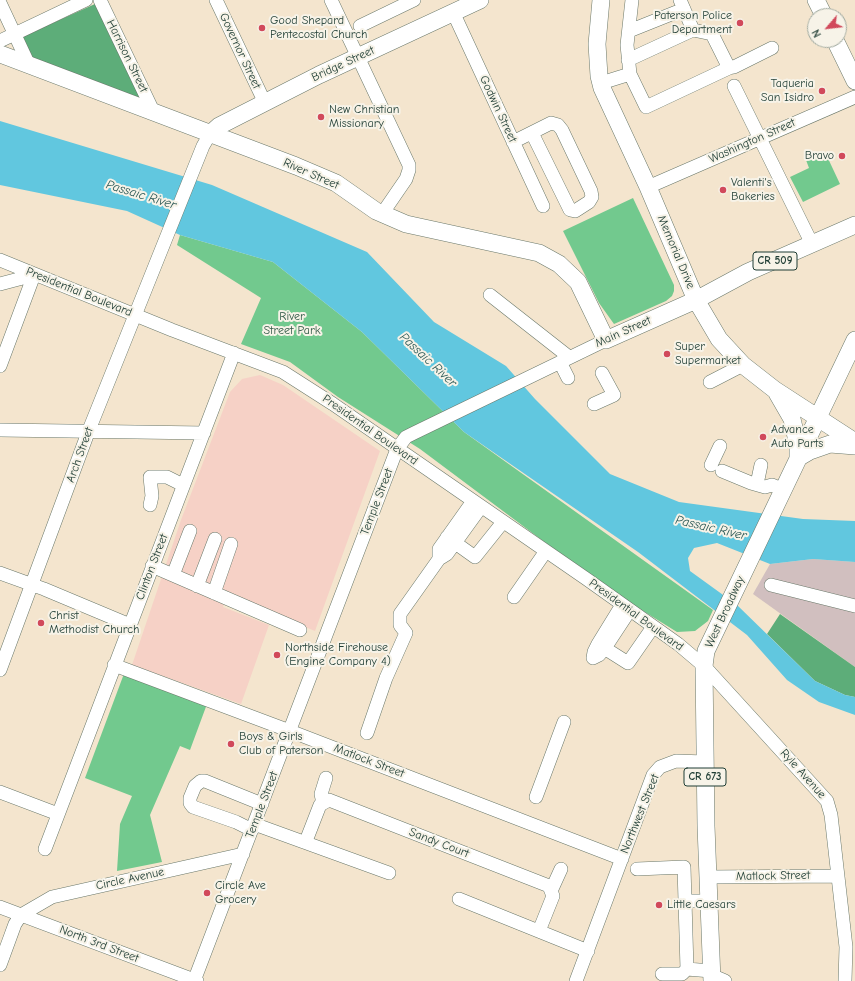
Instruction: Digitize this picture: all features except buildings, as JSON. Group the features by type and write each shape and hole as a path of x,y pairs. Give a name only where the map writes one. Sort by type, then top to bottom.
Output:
{"main road":[{"name":"Bridge Street","path":"210,134 219,126 455,7 480,0"},
{"name":"Memorial Drive","path":"601,0 597,44 601,83 606,99 648,187 696,300 719,339 743,365 775,390 818,416 855,442"},
{"path":"839,48 855,81"},
{"name":"River Street","path":"0,54 296,166 336,183 362,202 382,214 414,226 527,249 552,259 578,282 606,340"},
{"name":"Main Street","path":"606,340 696,300 748,272 855,225"},
{"name":"West Broadway","path":"715,977 708,901 704,666 706,651 818,416 853,349"},
{"path":"775,390 792,419 798,445 798,458 822,446 830,444 855,446"}],"street":[{"path":"0,41 86,0"},
{"name":"Harrison Street","path":"100,0 154,113"},
{"name":"Governor Street","path":"216,0 265,103"},
{"path":"331,0 409,165 406,179 382,214"},
{"path":"360,26 414,0"},
{"path":"632,0 627,45 628,60 630,74 646,107 772,48"},
{"path":"0,3 29,65"},
{"path":"629,31 682,4 693,30"},
{"name":"Godwin Street","path":"455,7 513,142 543,206"},
{"path":"628,60 693,30 712,34 729,68"},
{"path":"601,83 630,74"},
{"path":"734,86 812,244"},
{"name":"Washington Street","path":"648,187 855,97"},
{"path":"513,142 551,123 558,125 562,130 591,191 592,197 589,202 575,211 570,210 532,133"},
{"name":"Arch Street","path":"0,670 33,585 89,430 194,172 203,146 210,134"},
{"name":"Presidential Boulevard","path":"0,260 34,275 283,372 397,448 546,551 653,627 704,666"},
{"path":"0,284 34,275"},
{"path":"0,366 34,275"},
{"path":"490,295 565,359 568,378"},
{"name":"Main Street","path":"397,448 406,437 606,340"},
{"name":"Clinton Street","path":"45,849 234,353"},
{"path":"710,382 743,365"},
{"path":"594,404 614,395 602,373"},
{"path":"0,430 204,432"},
{"path":"720,446 717,468 765,487 772,485 784,490"},
{"name":"Temple Street","path":"195,981 397,448"},
{"path":"757,484 761,465"},
{"path":"150,505 152,496 150,477 167,477 183,485"},
{"path":"367,733 386,678 406,633 400,625 400,614 438,559 447,554 451,540 477,504"},
{"path":"451,540 475,558 503,522"},
{"path":"173,575 190,531"},
{"path":"197,586 215,539"},
{"path":"214,593 231,544"},
{"path":"514,597 546,551"},
{"path":"152,566 300,630"},
{"path":"0,573 130,625"},
{"path":"771,585 855,606"},
{"path":"593,658 599,655 601,646 626,608"},
{"path":"601,646 628,663 653,627"},
{"name":"Matlock Street","path":"114,665 290,731 622,860"},
{"name":"Ryle Avenue","path":"704,666 827,801 831,815 846,947 845,981"},
{"path":"536,797 564,722"},
{"name":"Northwest Street","path":"576,981 657,770 665,764 676,761 705,762"},
{"path":"306,841 320,805 323,803 321,794 326,778"},
{"path":"262,804 205,781 201,781 195,786 190,798 190,803 193,808 253,827 306,841 390,873"},
{"path":"0,792 58,814"},
{"name":"Sandy Court","path":"323,803 329,800 549,886 551,891"},
{"name":"Circle Avenue","path":"21,915 52,897 64,893 243,854"},
{"path":"637,869 684,867 687,969 682,974 662,974"},
{"path":"539,931 553,896 551,891 561,869"},
{"name":"Matlock Street","path":"708,877 838,876"},
{"path":"459,899 588,951"},
{"path":"686,901 708,901"},
{"name":"North 3rd Street","path":"0,906 195,981"},
{"path":"0,965 15,924 21,915"},
{"path":"687,969 715,977"}],"shaded area":[{"path":"260,375 283,385 380,451 315,631 227,595 223,607 269,625 241,704 132,665 181,520 230,392 242,379"},
{"path":"813,559 855,562 855,667 753,594 770,564"}],"green space":[{"path":"95,4 142,101 33,61 17,39"},
{"path":"825,152 840,184 803,202 790,177 809,168 806,160"},
{"path":"633,198 674,285 674,291 672,296 666,301 614,324 599,303 563,231"},
{"name":"River Street Park","path":"180,235 273,262 362,332 464,432 713,610 708,621 695,631 677,632 606,588 420,449 338,397 290,362 241,344 261,298 177,245"},
{"path":"780,614 855,667 855,697 845,695 815,681 767,634"},
{"path":"125,671 207,704 190,750 180,746 150,815 162,862 117,871 120,824 132,796 85,778"}],"water":[{"name":"Passaic River","path":"0,121 212,185 367,252 434,322 506,366 535,399 610,474 679,502 803,519 855,521 855,562 813,559 770,564 717,543 694,548 688,558 690,571 737,605 815,681 845,695 855,697 855,715 819,702 787,680 747,635 638,552 464,432 362,332 273,262 180,235 127,211 0,185"}],"place":[{"name":"Paterson Police Department","path":"740,23"},
{"name":"Good Shepard Pentecostal Church","path":"262,28"},
{"name":"Taqueria San Isidro","path":"822,91"},
{"name":"New Christian Missionary","path":"321,117"},
{"name":"Bravo","path":"842,156"},
{"name":"Valenti's Bakeries","path":"723,190"},
{"name":"Super Supermarket","path":"667,354"},
{"name":"Advance Auto Parts","path":"763,437"},
{"name":"Christ Methodist Church","path":"41,623"},
{"name":"Northside Firehouse (Engine Company 4)","path":"277,655"},
{"name":"Boys & Girls Club of Paterson","path":"231,744"},
{"name":"Circle Ave Grocery","path":"207,893"},
{"name":"Little Caesars","path":"659,905"}]}
